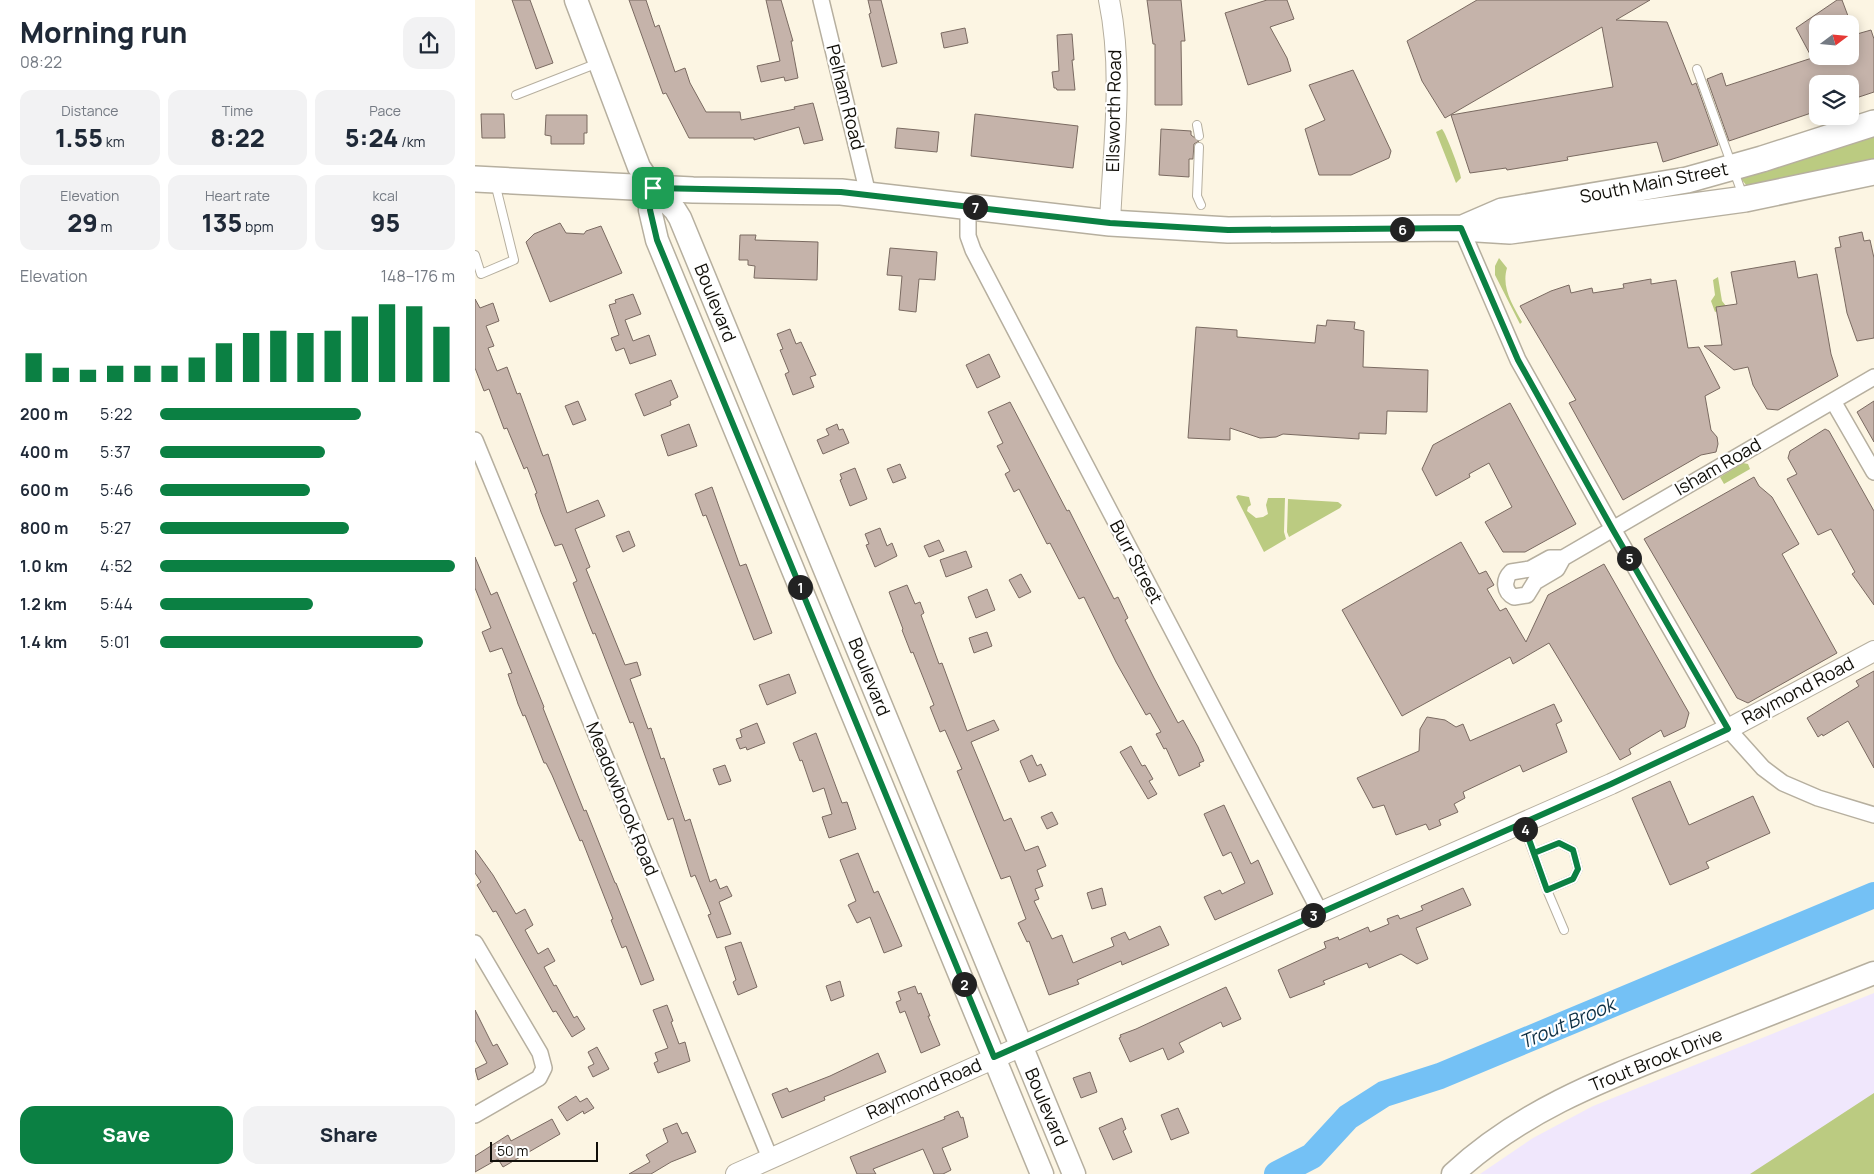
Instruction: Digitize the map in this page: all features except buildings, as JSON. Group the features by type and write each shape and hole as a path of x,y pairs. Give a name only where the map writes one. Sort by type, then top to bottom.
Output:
{"main road":[{"name":"Boulevard","path":"576,0 634,154 653,188 675,210 679,218 1074,1174"},
{"name":"South Main Street","path":"1461,228 1502,211 1687,180 1733,168 1874,122"},
{"name":"South Main Street","path":"485,179 653,188 820,190 1110,223 1260,231 1461,228 1509,231 1745,199 1874,172"},
{"name":"Boulevard","path":"653,188 650,210 657,240 1042,1174"},
{"path":"730,418 758,407"},
{"path":"817,627 844,616"},
{"path":"902,835 930,824"},
{"name":"Trout Brook Drive","path":"1453,1174 1504,1132 1578,1091 1874,973"}],"street":[{"name":"Pelham Road","path":"821,0 868,194"},
{"name":"Ellsworth Road","path":"1109,0 1113,22 1117,76 1110,223"},
{"name":"Burr Street","path":"968,206 968,236 973,250 1319,912"},
{"path":"1461,228 1518,360 1613,530 1728,729 1763,768 1783,783 1818,798 1874,815"},
{"name":"Isham Road","path":"1563,558 1874,377"},
{"path":"1833,401 1874,472"},
{"name":"Meadowbrook Road","path":"475,440 770,1158"},
{"name":"Raymond Road","path":"736,1174 1319,912 1611,784 1728,729 1874,651"},
{"path":"475,943 540,1053 544,1068 539,1078 475,1115"}],"lane":[{"path":"516,96 600,63"},
{"path":"1697,69 1745,199"},
{"path":"1197,125 1199,136"},
{"path":"1199,147 1197,196 1201,205"},
{"path":"475,255 481,274 513,260 485,179"},
{"path":"1523,823 1547,890 1564,930"},
{"path":"1534,853 1559,843 1573,850 1578,869 1573,879 1547,890"}],"shaded area":[{"path":"1874,993 1874,1174 1480,1174 1533,1138 1593,1106"}],"green space":[{"path":"1442,129 1450,145 1461,178 1456,183 1436,132"},
{"path":"1874,132 1874,163 1748,187 1741,179 1742,177"},
{"path":"1499,258 1507,268 1507,289 1522,322 1520,324 1495,275 1495,266"},
{"path":"1718,277 1722,301 1726,306 1716,307 1717,311 1715,312 1711,301 1715,295 1713,280"},
{"path":"1743,463 1748,464 1750,469 1724,484 1720,477"},
{"path":"1238,495 1249,497 1251,505 1247,511 1256,518 1268,514 1266,505 1268,498 1285,498 1284,532 1286,539 1264,552 1236,497"},
{"path":"1288,499 1338,502 1342,505 1340,508 1289,537 1287,532"},
{"path":"1874,1093 1874,1174 1750,1174"}],"waterway":[{"name":"Trout Brook","path":"1277,1174 1312,1156 1348,1117 1384,1094 1440,1076 1874,895"}],"route":[{"path":"653,188 650,210 657,240 994,1057 1523,823 1534,853 1547,890 1573,879 1578,869 1573,850 1559,843 1534,853 1526,832 1523,823 1728,729 1613,530 1518,360 1461,228 1228,230 1110,223 820,190 693,190 653,188"}]}
